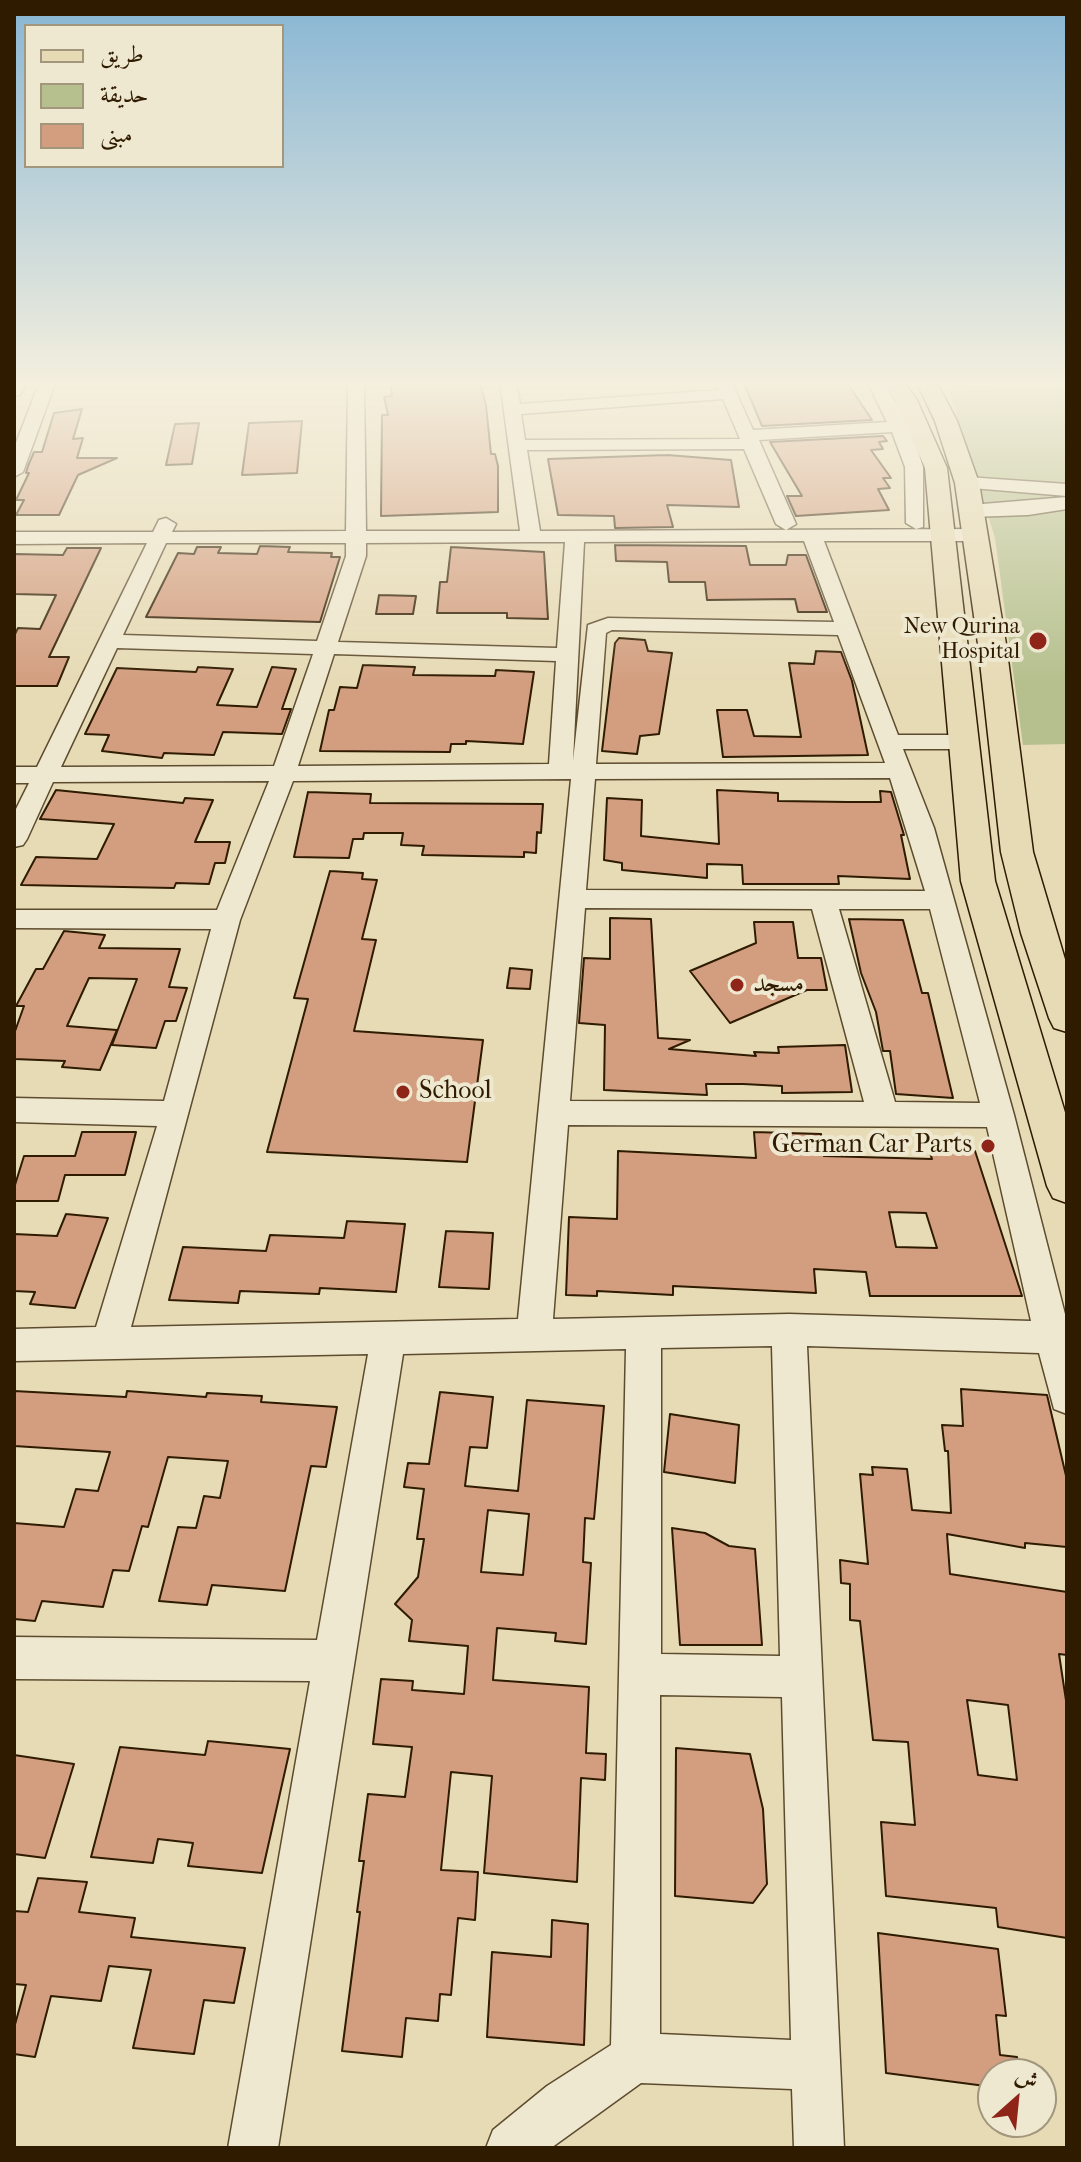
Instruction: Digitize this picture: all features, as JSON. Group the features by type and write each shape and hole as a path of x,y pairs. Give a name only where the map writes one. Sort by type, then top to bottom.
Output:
{"main road":[{"path":"941,482 956,519 1017,852 1038,933 1067,1018"},
{"path":"952,482 963,742 974,852 984,904 1067,1186"}],"street":[{"path":"109,1344 176,1114 227,920 328,648 358,531 357,482"},
{"path":"525,482 531,530"},
{"path":"768,482 786,524"},
{"path":"926,482 956,519"},
{"path":"14,525 164,531 531,530 956,519 1067,490"},
{"path":"531,530 575,537 812,536 1067,503"},
{"path":"14,538 164,531"},
{"path":"14,839 164,531"},
{"path":"812,536 844,629 902,770 1060,1338 1067,1397"},
{"path":"534,1337 552,1113 574,899 568,655 575,537"},
{"path":"572,772 596,630 600,625 844,629"},
{"path":"109,641 568,655"},
{"path":"891,742 963,742"},
{"path":"14,775 902,770"},
{"path":"574,899 940,900"},
{"path":"823,900 883,1114"},
{"path":"14,919 227,920"},
{"path":"14,1110 176,1114"},
{"path":"552,1113 999,1115"},
{"path":"14,1345 789,1330 1060,1338"},
{"path":"789,1330 819,2148"},
{"path":"635,2058 644,1334"},
{"path":"253,2148 388,1340"},
{"path":"14,1658 335,1661"},
{"path":"639,1674 802,1677"},
{"path":"511,2148 565,2104 635,2058 815,2065"}],"green space":[{"name":"New Qurina Hospital","path":"977,482 1067,482 1067,744 1023,745 995,538"}],"building":[{"path":"25,482 75,482 59,515 16,515 24,500 16,500"},
{"path":"381,482 498,482 498,512 381,516"},
{"path":"552,482 735,482 739,507 667,505 673,527 615,528 614,516 558,515"},
{"path":"794,482 886,482 890,488 878,489 889,510 796,516 787,496 802,496"},
{"path":"615,545 746,546 750,565 786,565 788,555 806,555 827,612 798,612 795,599 707,600 705,582 669,582 667,562 616,561"},
{"path":"260,546 290,547 288,552 332,553 331,557 340,557 320,622 146,617 178,553 194,554 197,547 221,547 218,553 257,554"},
{"path":"451,547 544,552 548,619 507,618 507,613 437,613 440,582 447,582"},
{"path":"67,548 101,548 49,657 69,657 57,686 14,686 14,636 18,628 40,629 56,595 14,594 14,554 63,555"},
{"path":"379,595 416,596 413,614 376,614"},
{"path":"619,638 645,640 648,651 672,653 659,734 640,736 637,754 602,751 615,643"},
{"path":"816,651 841,652 852,681 868,755 723,757 717,710 747,710 754,736 801,737 789,663 814,664"},
{"path":"363,665 415,667 413,675 495,676 496,670 534,672 523,744 466,741 466,744 451,744 450,752 320,751 329,710 334,710 340,687 357,688"},
{"path":"198,667 233,669 217,705 257,707 272,667 296,669 282,709 291,709 282,734 223,732 214,755 164,753 162,758 102,751 109,735 85,734 117,668 196,672"},
{"path":"56,790 183,803 185,798 213,800 195,842 230,842 225,863 215,863 209,884 176,883 174,888 21,885 36,857 97,859 114,824 40,819"},
{"path":"717,790 778,793 778,801 848,802 881,802 880,791 891,792 904,835 901,835 910,879 838,876 839,884 743,884 742,865 707,864 707,878 622,870 622,863 604,860 607,798 642,800 641,836 719,844"},
{"path":"308,792 371,794 370,803 543,804 541,833 537,832 536,853 524,852 524,857 422,855 424,846 401,845 403,833 364,833 363,839 353,839 349,858 294,857"},
{"path":"330,871 363,873 362,879 377,880 362,939 376,940 354,1031 483,1040 467,1162 267,1152 308,999 294,998"},
{"path":"610,918 651,919 658,1038 690,1040 669,1049 756,1056 754,1052 779,1053 778,1047 845,1045 852,1092 782,1093 782,1086 743,1084 706,1084 707,1095 604,1090 605,1025 579,1023 584,958 610,959"},
{"path":"849,919 903,920 922,993 928,993 953,1098 896,1094 890,1051 883,1051 876,1012 861,973"},
{"path":"754,922 793,922 798,958 821,958 827,990 807,990 730,1023 690,971 756,943"},
{"path":"64,931 105,935 99,948 180,949 169,987 187,988 176,1021 165,1021 156,1048 112,1045 137,979 89,978 67,1026 117,1030 100,1070 62,1067 65,1061 14,1059 14,1034 24,1006 16,1006 36,969 43,969"},
{"path":"510,968 532,970 530,989 507,988"},
{"path":"82,1132 136,1132 125,1175 65,1175 58,1201 14,1201 14,1188 24,1156 75,1156"},
{"path":"754,1132 821,1134 824,1156 932,1159 930,1153 936,1153 934,1142 963,1144 975,1151 1022,1296 870,1296 866,1272 814,1269 816,1293 673,1286 673,1295 597,1291 597,1296 566,1295 569,1217 617,1219 618,1151 756,1158","holes":["889,1212 926,1213 937,1248 896,1247"]},
{"path":"66,1214 108,1218 75,1308 30,1304 35,1292 14,1291 14,1234 57,1236"},
{"path":"347,1221 405,1224 396,1292 320,1288 319,1294 240,1291 238,1303 169,1300 183,1247 266,1251 270,1235 344,1238"},
{"path":"446,1231 493,1233 489,1289 439,1287"},
{"path":"961,1389 1047,1395 1067,1480 1067,1547 1025,1543 1025,1548 947,1534 950,1574 1067,1592 1067,1655 1059,1654 1067,1707 1067,1938 998,1927 996,1908 886,1896 881,1822 915,1825 908,1742 873,1740 860,1621 850,1620 850,1584 841,1583 840,1560 868,1564 860,1474 873,1475 872,1467 907,1469 912,1510 951,1513 948,1451 945,1451 942,1425 963,1426","holes":["967,1700 1008,1705 1017,1780 978,1775"]},
{"path":"14,1391 126,1397 127,1391 206,1397 207,1393 262,1396 261,1402 337,1407 326,1467 311,1466 285,1591 212,1585 207,1605 159,1601 178,1527 196,1528 204,1496 220,1498 228,1461 168,1457 148,1527 142,1526 129,1571 113,1570 103,1607 42,1601 35,1621 14,1619 14,1523 64,1527 76,1489 98,1491 110,1452 14,1446"},
{"path":"440,1392 493,1397 487,1448 470,1447 465,1486 518,1491 527,1400 604,1406 594,1519 585,1518 583,1562 591,1563 586,1644 555,1641 556,1633 497,1628 493,1680 589,1687 586,1753 606,1754 605,1780 581,1778 577,1882 484,1873 492,1776 451,1772 441,1870 478,1872 475,1920 458,1918 451,1995 440,1994 438,2021 406,2018 402,2057 342,2051 360,1912 357,1912 364,1861 359,1861 368,1794 405,1797 412,1747 373,1744 381,1679 413,1681 412,1690 464,1694 468,1646 409,1641 412,1620 395,1604 418,1577 424,1539 417,1539 424,1489 404,1487 408,1463 429,1464","holes":["488,1510 529,1514 523,1575 481,1572"]},
{"path":"670,1414 739,1425 735,1483 664,1472"},
{"path":"672,1528 705,1533 729,1546 755,1549 762,1645 680,1645"},
{"path":"208,1741 290,1749 262,1873 188,1866 193,1843 158,1839 153,1863 91,1857 120,1747 205,1755"},
{"path":"676,1748 750,1754 763,1809 767,1884 753,1903 675,1896"},
{"path":"14,1755 74,1764 45,1858 14,1854"},
{"path":"38,1878 87,1882 79,1912 135,1918 131,1937 245,1948 234,2003 204,2000 194,2054 133,2048 151,1970 109,1966 101,2001 51,1996 35,2057 14,2054 14,2028 26,1985 14,1984 14,1911 28,1912"},
{"path":"552,1920 588,1924 584,2045 487,2037 492,1952 551,1957"},
{"path":"878,1933 998,1949 1006,2016 996,2015 1000,2055 1017,2058 977,2058 977,2085 886,2073"}],"place":[{"name":"New Qurina Hospital","path":"1038,641"},
{"name":"مسجد","path":"737,985"},
{"name":"School","path":"403,1092"},
{"name":"German Car Parts","path":"988,1146"}]}
